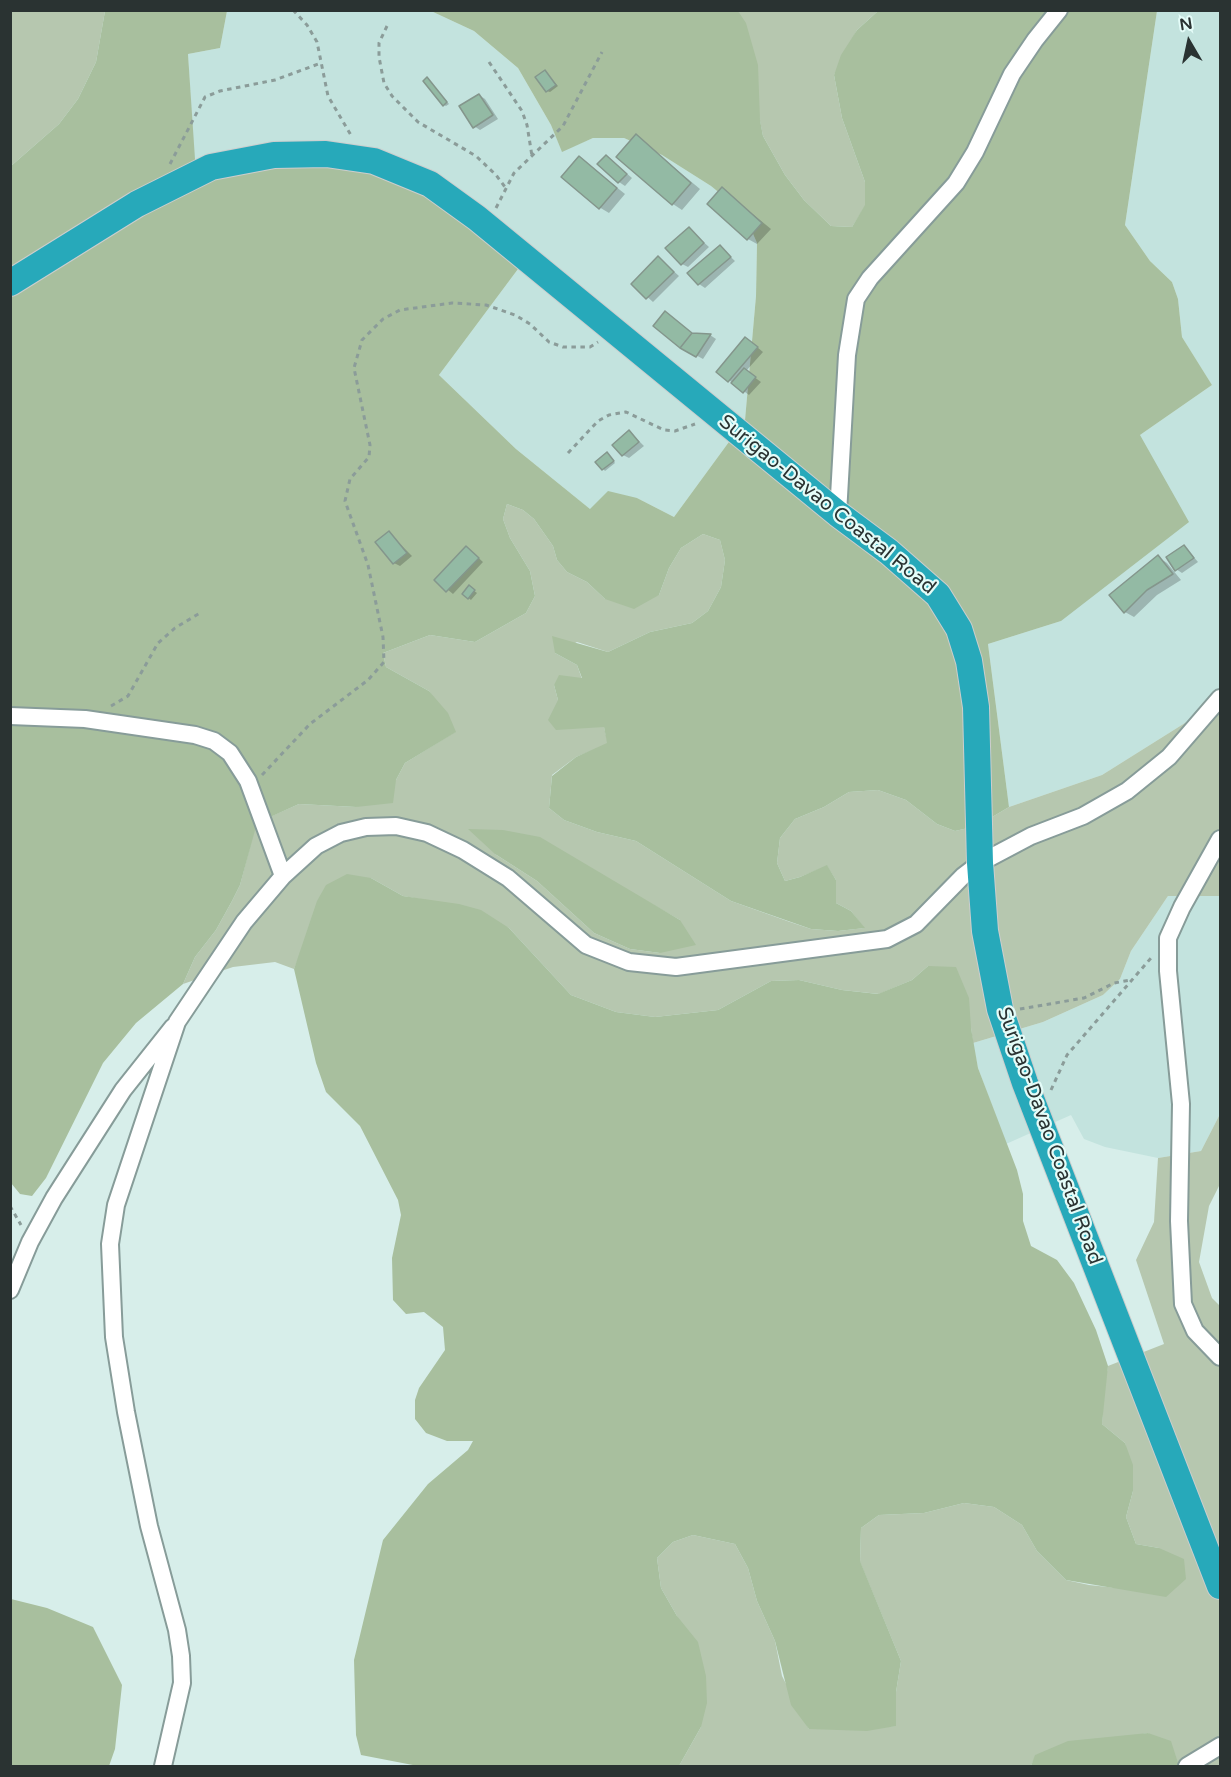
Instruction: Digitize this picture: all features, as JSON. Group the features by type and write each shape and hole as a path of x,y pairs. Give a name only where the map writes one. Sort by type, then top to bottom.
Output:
{"highway":[{"name":"Surigao-Davao Coastal Road","path":"10,283 160,191 211,167 238,160 274,155 326,154 365,159 430,184 482,223 938,595 959,629 969,661 976,707 980,863 985,931 1000,1009 1025,1083 1221,1586"}],"street":[{"path":"838,514 847,355 856,298 870,278 961,177 1012,74 1059,10"},
{"path":"10,1290 30,1242 54,1198 123,1090 153,1049 177,1022 244,922 283,876 316,846 341,833 366,827 396,826 427,833 463,849 508,878 586,945 629,962 676,967 887,939 916,924 963,876 980,863 1031,836 1083,816 1127,791 1169,757 1221,698"},
{"path":"10,716 85,719 195,735 213,741 230,753 240,766 283,876"},
{"path":"1221,839 1182,907 1168,938 1168,971 1181,1104 1179,1221 1183,1304 1195,1330 1221,1357"},
{"path":"163,1767 182,1683 181,1656 177,1630 149,1526 126,1412 114,1337 110,1244 116,1205 177,1022"},
{"path":"1187,1767 1221,1746"}],"path":[{"path":"293,10 312,32 332,107 365,159"},
{"path":"387,26 379,43 379,57 384,83 392,96 418,122 476,156 505,187"},
{"path":"482,223 496,209 514,172 563,126 602,52"},
{"path":"489,62 522,111 527,125 532,156"},
{"path":"160,191 187,128 205,97 220,91 274,80 321,63"},
{"path":"257,807 262,775 271,764 316,718 363,684 378,671 384,662 383,637 368,565 345,501 350,479 369,457 370,445 354,368 362,340 383,319 400,310 452,303 486,305 515,315 530,324 549,342 563,347 590,347 615,332"},
{"path":"568,453 598,421 609,415 626,412 657,427 675,431 694,424 708,409"},
{"path":"85,719 128,696 158,643 175,628 200,613"},
{"path":"10,857 10,895"},
{"path":"1050,1092 1067,1055 1116,1001 1168,938"},
{"path":"1000,1009 1047,1006 1084,998 1114,983 1131,980"}],"shaded area":[{"path":"227,11 431,11 474,31 518,68 551,125 562,151 593,138 624,138 662,155 711,186 744,213 757,243 756,296 745,420 674,517 637,498 591,510 516,449 439,375 521,265 428,195 363,171 195,174 188,54 220,48"},
{"path":"1157,11 1220,11 1220,701 1102,775 1009,807 988,644 1061,621 1140,435 1212,385 1182,337 1178,299 1172,282 1150,261 1125,225"},
{"path":"1168,896 1220,896 1220,1114 1201,1151 1158,1158 1105,1147 1084,1139 1071,1115 1006,1144 978,1068 973,1043 1043,1022 1103,995 1120,979 1131,951"}],"green space":[{"path":"11,11 105,11 96,62 78,99 59,124 11,166"},
{"path":"105,11 227,11 220,48 188,54 196,174 268,157 363,171 428,195 521,265 439,375 516,449 590,509 608,491 637,498 674,517 745,420 756,296 757,243 744,213 711,186 662,155 624,138 593,138 562,152 551,125 518,68 474,31 431,11 738,11 746,23 758,65 760,120 763,136 785,175 804,200 831,226 852,227 865,205 865,182 842,118 834,75 841,55 857,30 878,11 1157,11 1125,225 1150,261 1172,282 1178,299 1182,337 1212,385 1140,435 1189,522 1061,621 988,644 1009,807 977,826 955,831 937,824 906,800 878,790 849,792 824,807 795,819 780,838 777,863 785,881 827,865 836,880 836,903 851,911 865,928 838,931 811,929 731,901 636,841 597,832 564,820 549,808 552,776 576,757 607,743 604,727 556,730 548,720 558,700 554,685 559,675 582,678 577,665 555,653 552,636 608,652 650,632 692,623 708,611 721,587 725,560 720,540 703,534 681,548 669,568 659,595 634,609 605,599 587,582 567,572 557,560 553,546 534,519 523,510 507,504 503,519 510,538 530,571 535,596 526,613 475,642 430,635 383,653 386,667 429,691 448,713 456,732 405,763 396,780 393,803 356,807 299,804 257,823 240,885 216,930 195,957 183,984 136,1023 103,1063 46,1178 32,1196 20,1194 11,1183 11,166 59,124 78,99 96,62"},
{"path":"738,11 878,11 857,30 834,75 842,118 865,182 866,205 852,227 831,226 804,200 785,175 763,136"},
{"path":"507,504 523,510 534,519 553,546 557,560 567,572 587,582 605,599 659,595 669,568 681,548 703,534 720,540 725,560 721,587 708,611 692,623 650,632 608,652 577,642 555,653 577,665 582,679 554,685 558,700 583,726 604,727 608,744 576,757 552,775 549,808 564,820 597,832 636,841 731,901 811,929 838,931 864,928 851,911 836,903 836,880 827,866 785,881 777,863 780,838 795,819 824,807 849,792 878,790 906,800 937,824 955,831 977,826 1009,807 1102,775 1220,701 1220,896 1168,896 1131,951 1120,979 1103,995 1043,1022 973,1043 971,1028 928,966 912,980 879,994 842,990 799,980 771,981 718,1010 655,1017 616,1012 571,995 509,928 431,901 403,896 371,878 302,950 294,969 275,962 233,967 183,984 195,957 216,930 240,885 256,823 299,804 356,807 396,780 405,763 455,732 429,691 386,667 383,653 430,635 475,642 526,613 535,596 530,571 510,538 503,519","holes":["495,854 618,885 680,920 660,953 630,949 594,933 537,881"]},
{"path":"468,829 503,830 540,837 680,920 696,945 660,953 630,949 594,933 537,881 495,854"},
{"path":"347,874 371,878 403,896 459,904 481,910 509,928 571,995 616,1012 655,1017 718,1010 771,981 799,980 842,990 878,994 912,980 928,966 956,967 969,998 971,1028 978,1068 1017,1170 1023,1194 1023,1221 1031,1246 1057,1260 1074,1283 1096,1330 1108,1366 1102,1424 1125,1443 1133,1465 1133,1491 1126,1517 1136,1544 1159,1548 1184,1559 1186,1579 1166,1597 1066,1580 1037,1551 1022,1525 994,1507 964,1503 924,1513 879,1515 861,1528 860,1561 901,1661 896,1692 896,1726 867,1731 809,1729 791,1705 775,1641 757,1601 748,1568 735,1544 693,1535 673,1542 657,1558 661,1588 677,1616 698,1642 706,1676 707,1703 701,1727 679,1766 418,1766 361,1755 356,1735 354,1660 383,1540 428,1484 468,1450 473,1441 447,1441 426,1433 415,1419 415,1400 419,1388 445,1350 443,1327 424,1312 406,1314 393,1300 392,1258 401,1215 398,1200 360,1126 326,1092 316,1063 294,969 317,901 326,885"},
{"path":"1220,1114 1220,1184 1209,1206 1199,1262 1212,1298 1220,1306 1220,1766 1179,1766 1148,1733 1036,1755 1031,1766 679,1766 701,1727 677,1616 661,1588 657,1558 673,1542 693,1535 735,1544 748,1568 757,1601 775,1641 782,1676 809,1729 896,1726 896,1692 901,1661 860,1562 861,1528 879,1515 924,1513 964,1503 994,1507 1022,1525 1037,1551 1066,1580 1089,1585 1117,1588 1159,1548 1136,1544 1126,1517 1133,1491 1125,1443 1102,1424 1104,1389 1108,1366 1164,1344 1136,1260 1154,1222 1158,1158 1201,1151"},
{"path":"11,1599 47,1608 93,1627 122,1685 115,1749 109,1766 11,1766"},
{"path":"1148,1733 1171,1741 1179,1766 1031,1766 1035,1755 1068,1741"}],"building":[{"path":"545,70 556,85 546,92 535,77"},
{"path":"427,77 447,102 443,106 423,81"},
{"path":"479,94 493,115 473,128 459,106"},
{"path":"636,134 691,183 672,205 616,157"},
{"path":"606,155 627,174 618,183 597,164"},
{"path":"579,156 617,188 599,209 561,177"},
{"path":"722,187 762,223 747,240 707,204"},
{"path":"689,227 704,243 681,265 665,248"},
{"path":"720,245 731,257 698,285 687,273"},
{"path":"658,256 674,272 646,299 631,284"},
{"path":"665,311 692,333 680,348 653,326"},
{"path":"692,333 711,334 696,357 680,348"},
{"path":"745,337 758,347 728,382 716,372"},
{"path":"744,368 756,377 743,393 731,383"},
{"path":"629,430 639,442 622,456 612,445"},
{"path":"607,452 614,461 602,470 595,462"},
{"path":"389,531 407,553 393,564 375,542"},
{"path":"1184,545 1194,558 1175,571 1166,557"},
{"path":"466,546 479,558 446,592 434,580"},
{"path":"1158,555 1173,574 1147,590 1124,613 1109,595"},
{"path":"469,585 475,590 468,599 462,594"}]}
